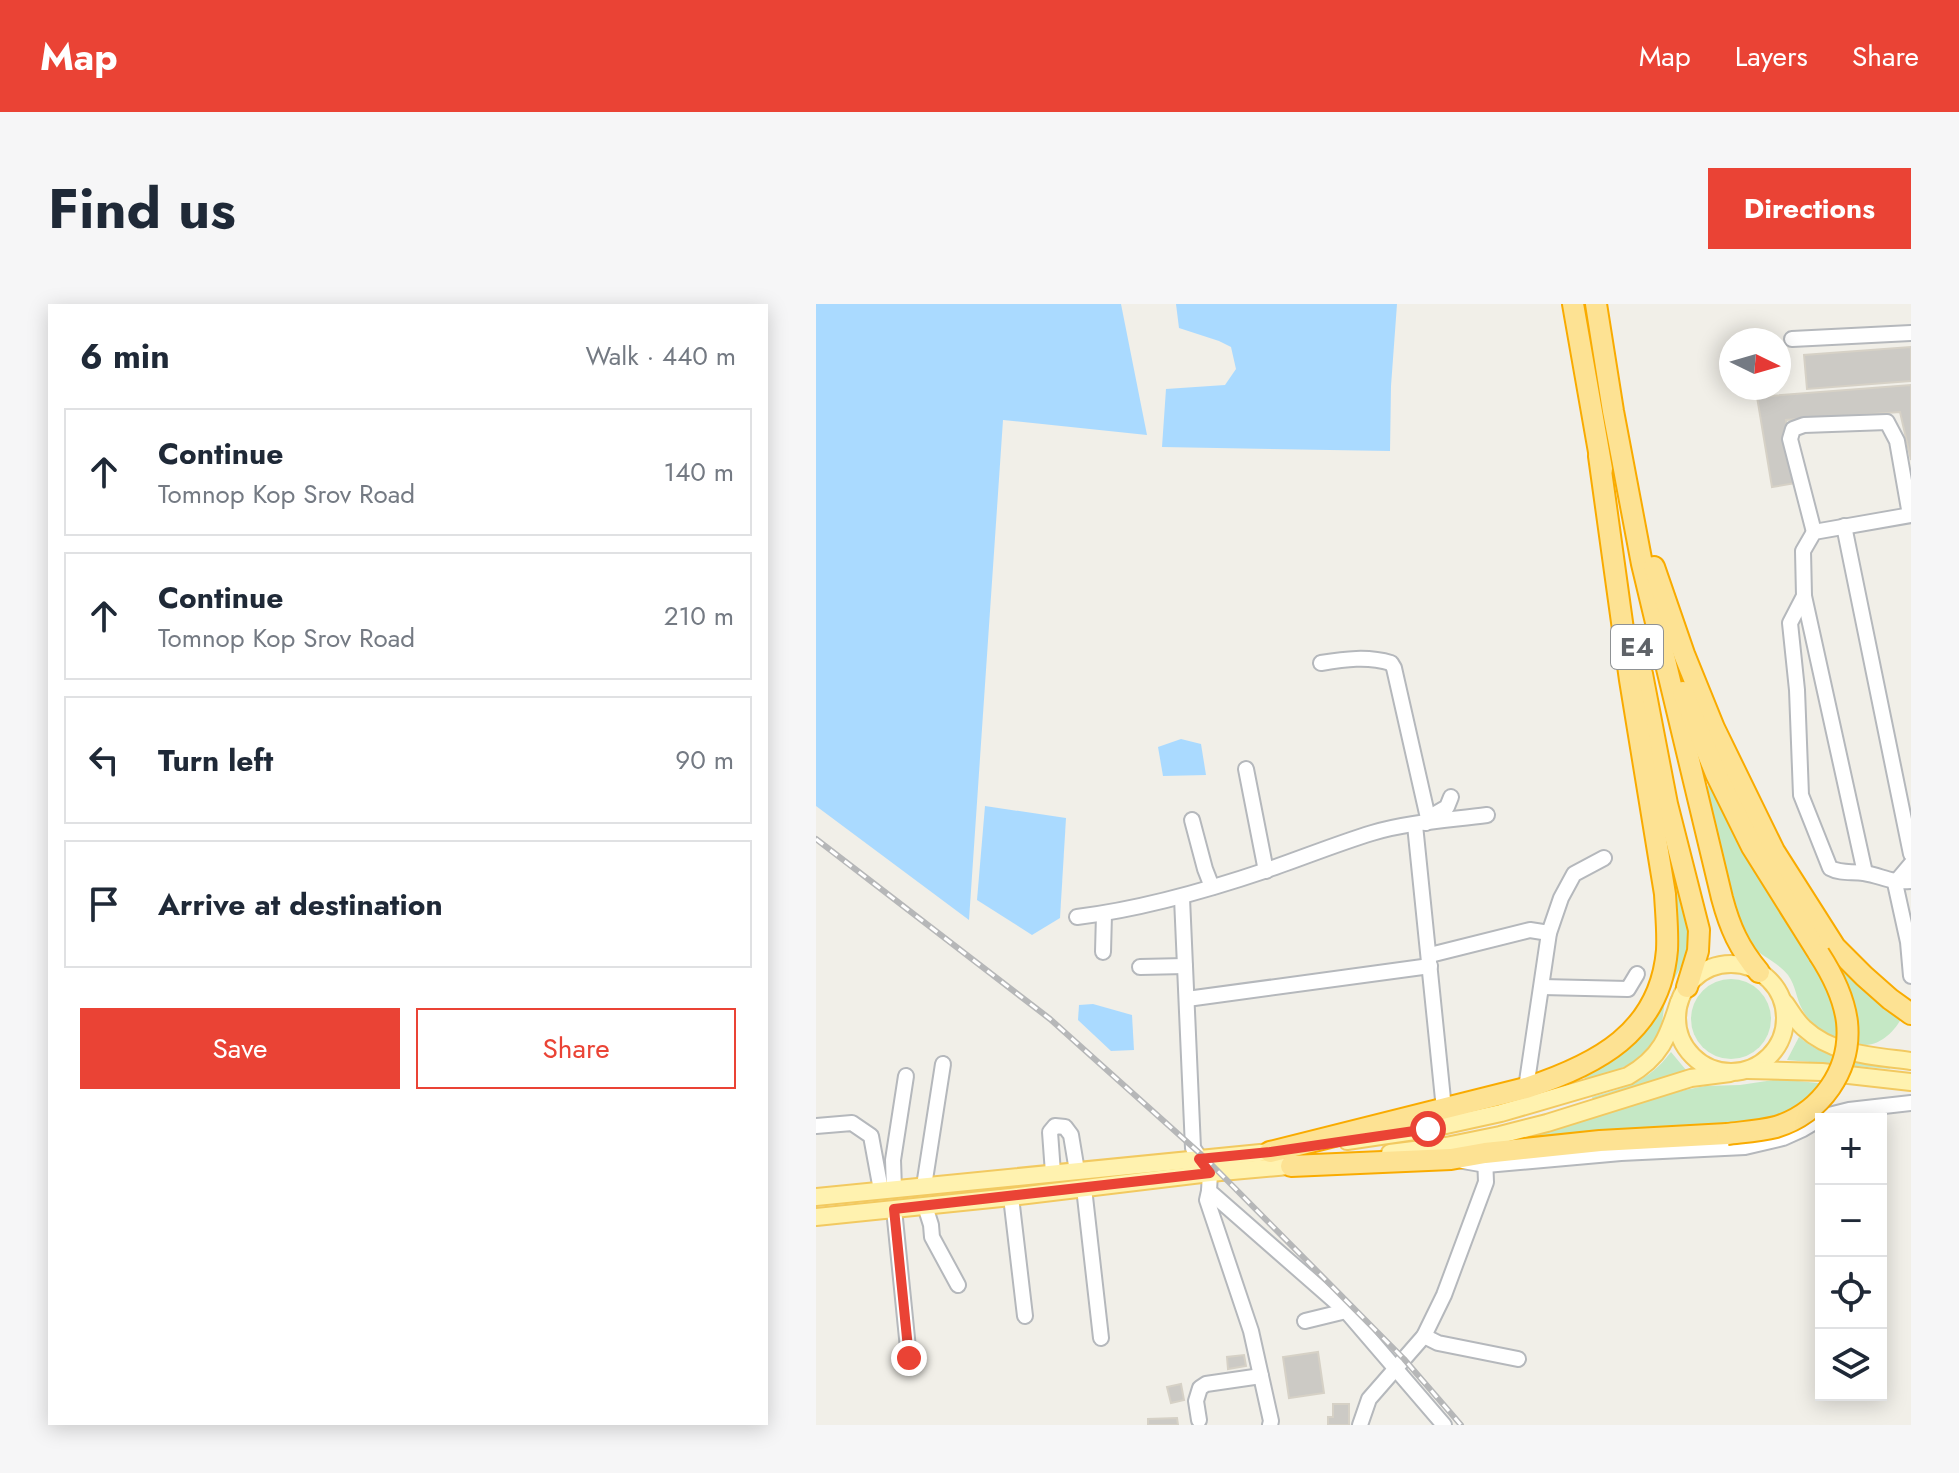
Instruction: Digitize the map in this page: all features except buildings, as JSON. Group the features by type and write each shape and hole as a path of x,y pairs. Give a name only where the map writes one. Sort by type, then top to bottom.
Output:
{"highway":[{"name":"E4","path":"1573,304 1599,456 1667,804 1699,930 1698,951 1683,994"},
{"name":"E4","path":"1596,304 1642,564 1729,923 1738,944 1759,972"},
{"path":"1613,411 1652,561 1684,654 1714,728 1774,851 1835,947 1890,999 1911,1014"},
{"path":"1270,1152 1561,1077 1606,1054 1623,1040 1648,1010 1663,972 1667,952 1665,894 1630,680 1599,456"},
{"path":"1291,1166 1485,1159 1600,1141 1727,1134 1775,1127 1811,1108 1835,1080 1847,1040 1847,1021 1838,990 1752,847 1716,774 1681,689 1642,564"}],"main road":[{"path":"816,1197 1270,1152 1443,1126 1501,1113 1628,1076 1644,1066 1659,1050 1670,1031 1683,994 1698,975 1712,967 1728,964 1759,972"},
{"name":"E4","path":"1759,972 1780,995"},
{"name":"E4","path":"1683,994 1677,1019 1687,1050 1699,1062 1714,1070 1738,1072"},
{"path":"1780,995 1801,1026 1818,1040 1850,1052 1911,1061"},
{"path":"1738,1072 1763,1062 1776,1049 1783,1032 1785,1013 1780,995"},
{"path":"816,1217 1291,1166 1460,1143 1547,1123 1691,1078 1738,1072 1822,1072 1911,1082"}],"street":[{"path":"1792,339 1911,333"},
{"path":"1814,532 1910,515 1897,441 1887,422 1804,425 1793,429 1790,439 1814,532 1803,551 1804,596 1865,873"},
{"path":"1844,526 1911,854"},
{"path":"1804,596 1790,623 1797,690 1801,795 1830,868 1837,872 1865,873 1895,883 1911,881"},
{"path":"1321,663 1350,658 1369,659 1391,663 1394,668 1423,822 1430,961 1444,1109"},
{"path":"1246,769 1266,871"},
{"path":"1423,822 1447,807 1451,797"},
{"path":"1077,917 1182,898 1374,832 1423,822 1487,815"},
{"path":"1192,820 1212,887"},
{"path":"1526,1088 1549,933 1561,898 1574,874 1604,858"},
{"path":"1895,883 1911,864"},
{"path":"1895,883 1908,942 1911,976"},
{"path":"1182,898 1193,1148 1210,1173 1207,1200 1251,1331 1272,1424"},
{"path":"1103,952 1104,914"},
{"path":"1187,999 1430,961 1530,930 1549,933"},
{"path":"1140,967 1185,966"},
{"path":"1542,987 1628,989 1637,974"},
{"path":"924,1186 943,1064"},
{"path":"887,1190 906,1076"},
{"path":"1360,1425 1369,1399 1424,1336 1444,1295 1486,1182 1485,1159 1745,1147 1783,1138 1825,1116 1911,1103"},
{"path":"816,1126 852,1123 871,1136 887,1190"},
{"path":"1053,1173 1050,1132 1055,1126 1065,1127 1071,1135 1077,1171"},
{"path":"1084,1188 1101,1338"},
{"path":"1209,1191 1346,1311 1444,1425"},
{"path":"1011,1197 1025,1316"},
{"path":"925,1206 932,1237 958,1285"},
{"path":"894,1209 909,1358"},
{"path":"1305,1321 1346,1311"},
{"path":"1424,1336 1438,1343 1518,1359"},
{"path":"1199,1420 1196,1401 1200,1388 1206,1384 1261,1376"}],"green space":[{"path":"1712,785 1837,965 1884,1007 1902,1017 1892,1032 1881,1040 1870,1045 1855,1044 1820,1030 1802,1009 1788,975 1747,940 1740,928 1704,787"},
{"path":"1678,876 1689,922 1690,941 1687,955 1667,994 1660,1030 1655,1041 1639,1058 1586,1081 1584,1076 1632,1045 1653,1018 1671,877"},
{"path":"1731,979 1746,982 1759,991 1768,1004 1771,1019 1768,1034 1759,1047 1746,1056 1731,1059 1716,1056 1703,1047 1694,1034 1691,1019 1694,1004 1703,991 1716,982"},
{"path":"1799,1037 1830,1055 1889,1066 1890,1069 1787,1060"},
{"path":"1671,1052 1686,1070 1593,1100 1592,1097 1645,1077"},
{"path":"1780,1079 1845,1086 1825,1109 1742,1123 1533,1138 1532,1132 1685,1090"}],"water":[{"path":"816,304 1121,304 1147,435 1003,420 969,920 816,806"},
{"path":"1176,304 1397,304 1390,451 1162,447 1166,389 1225,385 1236,369 1231,347 1179,328"},
{"path":"1181,739 1201,744 1206,775 1163,776 1158,747"},
{"path":"985,806 1066,818 1060,918 1032,935 977,900"},
{"path":"1093,1004 1132,1015 1134,1050 1111,1051 1078,1020 1079,1005"}],"railway":[{"path":"816,839 1050,1019 1205,1158 1404,1359 1461,1425"}],"route":[{"path":"909,1358 894,1209 1210,1173 1199,1159 1428,1129"}]}
